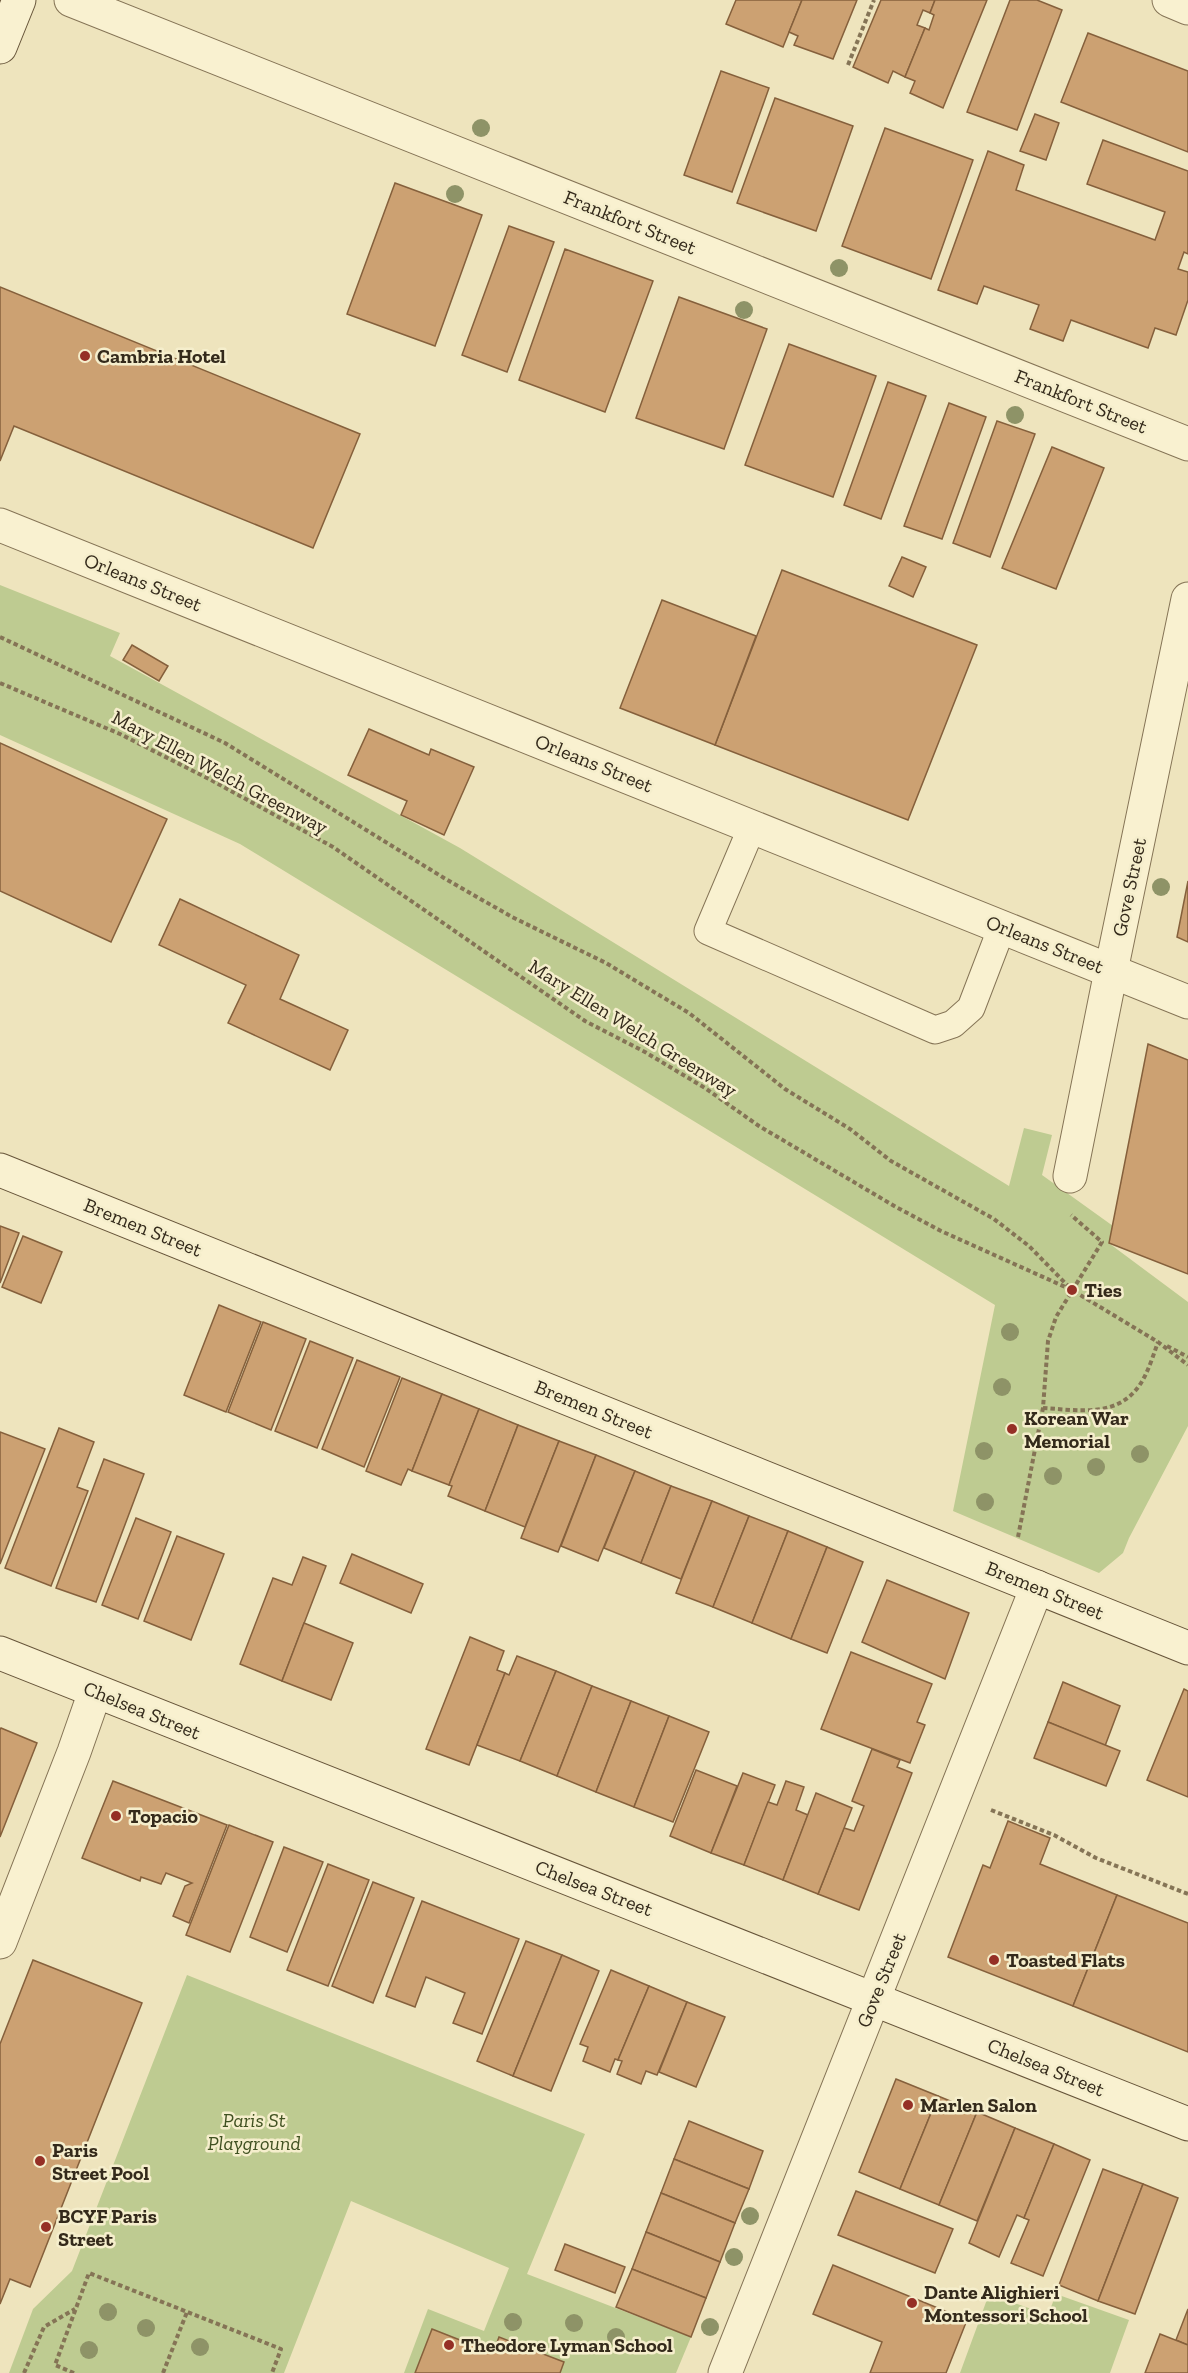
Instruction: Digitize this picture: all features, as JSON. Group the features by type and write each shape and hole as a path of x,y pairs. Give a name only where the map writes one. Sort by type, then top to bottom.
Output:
{"street":[{"path":"0,47 19,0"},
{"name":"Frankfort Street","path":"71,0 1188,444"},
{"path":"1169,0 1188,8"},
{"name":"Orleans Street","path":"0,525 1188,1002"},
{"name":"Gove Street","path":"1070,1176 1188,599"},
{"name":"Bremen Street","path":"0,1170 1188,1648"},
{"name":"Gove Street","path":"725,2373 1037,1587"},
{"name":"Chelsea Street","path":"0,1653 1188,2124"},
{"path":"0,1942 95,1692"}],"lane":[{"path":"752,827 708,931 934,1030 953,1024 971,1008 1002,927"}],"path":[{"path":"848,65 874,0"},
{"path":"0,637 225,743 444,878 512,917 606,963 689,1013 785,1089 850,1129 891,1161 994,1219 1029,1246 1072,1290"},
{"name":"Mary Ellen Welch Greenway","path":"0,683 120,734 211,780 333,847 585,1021 645,1052 705,1088 769,1131 896,1207 941,1231 1072,1290 1158,1342 1188,1365"},
{"path":"1016,1540 1023,1517 1043,1408 1048,1341 1056,1317 1102,1242"},
{"path":"1043,1408 1107,1410 1125,1400 1140,1385 1158,1342 1188,1357"},
{"path":"990,1810 1054,1834 1096,1858 1188,1894"},
{"path":"74,2373 55,2365 89,2273 281,2349 272,2373"},
{"path":"24,2373 44,2327 76,2308"},
{"path":"163,2373 188,2312"}],"green space":[{"path":"0,585 120,633 110,656 460,848 1009,1186 1024,1128 1052,1135 1042,1175 1113,1226 1110,1244 1188,1302 1188,1426 1123,1553 1099,1573 953,1511 995,1305 240,844 0,735"},
{"name":"Paris St Playground","path":"187,1975 585,2134 527,2274 691,2337 676,2373 560,2373 564,2362 499,2338 493,2353 415,2373 404,2373 428,2309 484,2331 509,2268 351,2201 284,2373 9,2373 33,2309 72,2271"},
{"path":"989,2294 1048,2315 1056,2294 1129,2320 1110,2373 960,2373"}],"building":[{"path":"736,0 802,0 783,47 726,24"},
{"path":"802,0 857,0 833,59 794,45 798,36 789,32"},
{"path":"881,0 935,0 930,13 923,10 917,25 925,28 905,77 893,71 888,83 853,67"},
{"path":"935,0 987,0 943,108 910,93 915,81 905,77 925,28 929,30 934,15 930,13"},
{"path":"1010,0 1037,0 1062,10 1017,130 967,112"},
{"path":"1088,33 1188,71 1188,152 1061,102"},
{"path":"721,71 769,88 732,192 684,175"},
{"path":"775,98 853,126 816,231 737,203"},
{"path":"1035,114 1059,123 1046,160 1020,151"},
{"path":"885,128 973,160 931,279 842,246"},
{"path":"1103,140 1188,171 1188,254 1184,252 1178,269 1188,272 1188,300 1176,335 1155,328 1148,348 1071,320 1063,341 1030,329 1039,305 984,286 977,304 938,290 988,151 1024,165 1016,190 1155,240 1165,212 1087,184"},
{"path":"395,183 482,215 435,346 347,314"},
{"path":"509,226 554,242 507,372 462,355"},
{"path":"565,249 653,281 605,412 519,380"},
{"name":"Cambria Hotel","path":"0,287 360,434 313,548 14,426 0,461"},
{"path":"679,297 767,329 724,449 636,418"},
{"path":"789,344 876,376 833,497 745,465"},
{"path":"888,382 926,396 881,519 844,505"},
{"path":"949,403 986,417 942,539 904,526"},
{"path":"997,421 1035,434 990,557 953,543"},
{"path":"1052,447 1104,468 1056,589 1002,568"},
{"path":"902,557 926,567 913,597 889,586"},
{"path":"782,570 977,645 908,820 715,745"},
{"path":"662,600 756,636 715,745 620,708"},
{"path":"132,645 168,666 159,681 123,660"},
{"path":"369,729 429,755 431,749 474,767 444,835 401,815 407,801 348,775"},
{"path":"0,743 167,819 111,942 0,891"},
{"path":"1188,881 1188,942 1177,937"},
{"path":"180,899 299,955 280,999 348,1030 330,1070 228,1023 246,985 159,945"},
{"path":"1148,1044 1188,1060 1188,1274 1109,1243"},
{"path":"0,1226 19,1233 0,1283"},
{"path":"23,1236 62,1252 41,1303 2,1287"},
{"path":"219,1305 261,1322 226,1412 184,1395"},
{"path":"263,1322 306,1339 271,1430 228,1412"},
{"path":"310,1341 353,1358 317,1448 275,1431"},
{"path":"357,1360 400,1377 364,1467 322,1449"},
{"path":"402,1378 442,1394 412,1471 408,1469 401,1485 366,1471"},
{"path":"442,1394 479,1409 449,1485 412,1471"},
{"path":"479,1409 518,1425 485,1511 448,1496 452,1486 449,1485"},
{"path":"518,1425 559,1441 525,1527 485,1511"},
{"path":"59,1428 94,1442 77,1487 88,1491 51,1586 5,1568"},
{"path":"0,1432 45,1449 0,1564"},
{"path":"559,1441 596,1455 558,1552 521,1538"},
{"path":"596,1455 635,1471 598,1561 561,1546"},
{"path":"104,1459 144,1474 96,1602 56,1588"},
{"path":"635,1471 671,1486 641,1563 604,1548"},
{"path":"671,1486 712,1501 681,1579 641,1563"},
{"path":"712,1501 749,1516 713,1607 676,1593"},
{"path":"749,1516 788,1531 752,1623 713,1607"},
{"path":"136,1518 171,1532 138,1619 102,1605"},
{"path":"788,1531 827,1547 791,1639 752,1623"},
{"path":"177,1536 224,1554 191,1640 144,1621"},
{"path":"827,1547 863,1562 827,1653 791,1639"},
{"path":"352,1554 423,1584 411,1613 340,1583"},
{"path":"303,1557 326,1566 282,1681 240,1664 273,1578 292,1585"},
{"path":"887,1580 969,1613 945,1679 862,1642"},
{"path":"304,1623 353,1643 331,1700 282,1681"},
{"path":"470,1637 504,1651 497,1670 505,1673 469,1765 426,1749"},
{"path":"851,1652 932,1684 917,1722 925,1725 910,1763 821,1729"},
{"path":"517,1656 556,1671 520,1761 477,1745 505,1673 509,1675"},
{"path":"556,1671 592,1686 557,1776 520,1761"},
{"path":"1063,1682 1120,1706 1105,1746 1048,1722"},
{"path":"592,1686 631,1701 596,1792 557,1776"},
{"path":"1184,1689 1188,1691 1188,1797 1147,1780"},
{"path":"631,1701 669,1716 634,1807 596,1792"},
{"path":"669,1716 709,1732 673,1822 634,1807"},
{"path":"1048,1722 1120,1751 1106,1786 1034,1758"},
{"path":"1,1728 37,1743 0,1837 0,1730"},
{"path":"872,1749 900,1760 897,1767 912,1773 859,1910 818,1894 844,1828 854,1831 864,1806 852,1801"},
{"path":"696,1770 737,1786 711,1853 670,1836"},
{"path":"743,1773 775,1785 744,1865 711,1853"},
{"path":"113,1781 227,1825 189,1923 173,1916 185,1886 192,1883 166,1873 161,1884 141,1877 140,1881 82,1858"},
{"path":"786,1781 804,1787 796,1810 808,1815 783,1880 744,1865 768,1802 777,1805"},
{"path":"816,1793 852,1808 818,1894 783,1880"},
{"path":"1008,1821 1050,1838 1040,1864 1117,1895 1073,2006 948,1957 983,1865 990,1868"},
{"path":"229,1825 273,1842 230,1952 186,1935"},
{"path":"284,1847 323,1862 287,1952 250,1937"},
{"path":"328,1864 369,1880 328,1986 287,1970"},
{"path":"373,1882 414,1898 373,2003 332,1986"},
{"path":"1117,1895 1188,1923 1188,2052 1073,2006"},
{"path":"422,1901 519,1939 482,2034 453,2023 465,1993 426,1977 415,2007 386,1996"},
{"path":"526,1941 562,1955 513,2076 477,2061"},
{"path":"562,1955 599,1971 551,2091 513,2076"},
{"name":"Paris Street Pool","path":"33,1960 142,2003 30,2287 10,2279 0,2304 0,2044"},
{"path":"611,1970 649,1986 618,2060 615,2059 610,2072 583,2061 588,2047 580,2044"},
{"path":"649,1986 687,2002 657,2075 646,2071 641,2084 617,2074 622,2061 618,2060"},
{"path":"687,2002 725,2017 696,2087 659,2072"},
{"path":"896,2079 938,2096 900,2189 859,2172"},
{"path":"938,2096 977,2112 939,2205 900,2189"},
{"path":"977,2112 1015,2128 977,2221 939,2205"},
{"path":"689,2121 763,2151 749,2189 674,2159"},
{"path":"1015,2128 1054,2144 1024,2218 1017,2215 999,2257 969,2243"},
{"path":"1054,2144 1090,2160 1043,2276 1011,2263 1029,2220 1024,2218"},
{"path":"674,2159 749,2189 735,2223 661,2193"},
{"path":"1103,2169 1143,2184 1098,2301 1059,2285"},
{"path":"1143,2184 1178,2198 1135,2314 1098,2301"},
{"path":"856,2191 953,2229 935,2273 838,2235"},
{"path":"661,2193 735,2223 720,2262 646,2232"},
{"path":"646,2232 720,2262 706,2298 632,2269"},
{"path":"565,2244 625,2267 615,2293 555,2270"},
{"path":"833,2265 967,2320 946,2373 870,2373 882,2342 813,2314"},
{"path":"632,2269 706,2298 691,2337 616,2307"},
{"path":"1188,2309 1188,2345 1176,2340"},
{"name":"Theodore Lyman School","path":"432,2329 493,2353 499,2337 564,2362 560,2373 415,2373"},
{"path":"1160,2334 1188,2345 1188,2373 1145,2373"}],"place":[{"name":"Cambria Hotel","path":"85,356"},
{"name":"Ties","path":"1072,1290"},
{"name":"Korean War Memorial","path":"1012,1429"},
{"name":"Topacio","path":"116,1816"},
{"name":"Toasted Flats","path":"994,1960"},
{"name":"Marlen Salon","path":"908,2105"},
{"name":"Paris Street Pool","path":"40,2161"},
{"name":"BCYF Paris Street","path":"46,2227"},
{"name":"Dante Alighieri Montessori School","path":"912,2303"},
{"name":"Theodore Lyman School","path":"449,2345"}]}
